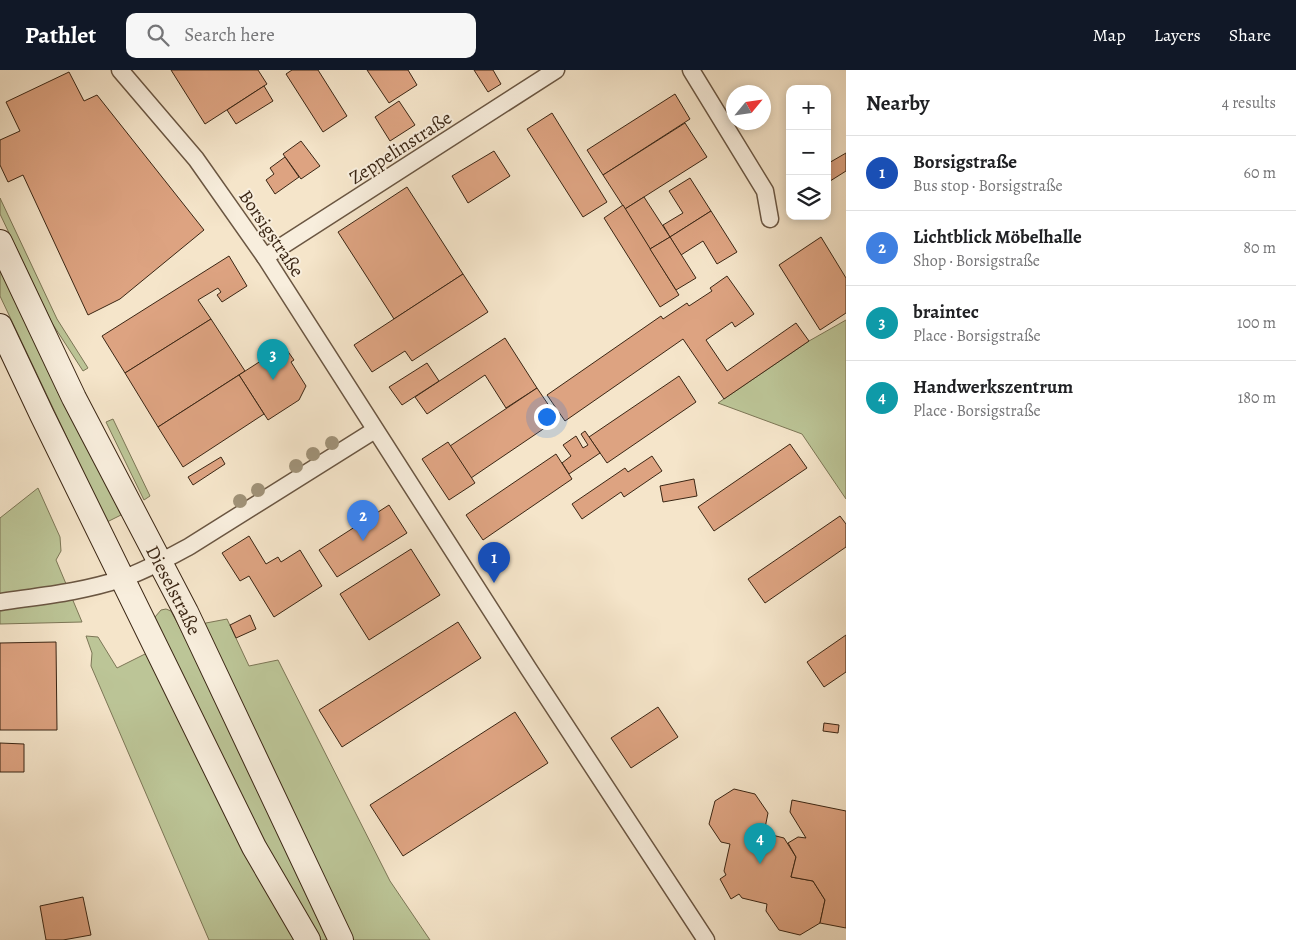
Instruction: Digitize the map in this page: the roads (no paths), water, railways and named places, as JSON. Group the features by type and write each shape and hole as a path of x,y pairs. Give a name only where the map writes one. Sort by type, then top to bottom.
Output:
{"main road":[{"name":"Dieselstraße","path":"0,242 74,398 190,621 341,940"},
{"path":"0,326 254,847 308,940"}],"street":[{"name":"Borsigstraße","path":"120,70 196,159 265,257 706,940"},
{"name":"Zeppelinstraße","path":"265,257 556,70"},
{"path":"691,70 765,191 770,219"},
{"path":"0,602 89,588 122,578 159,562 190,546 375,430"}],"place":[{"name":"braintec","path":"273,380"},
{"name":"Lichtblick Möbelhalle","path":"363,541"},
{"name":"Borsigstraße","path":"494,583"},
{"name":"Handwerkszentrum","path":"760,864"}]}
